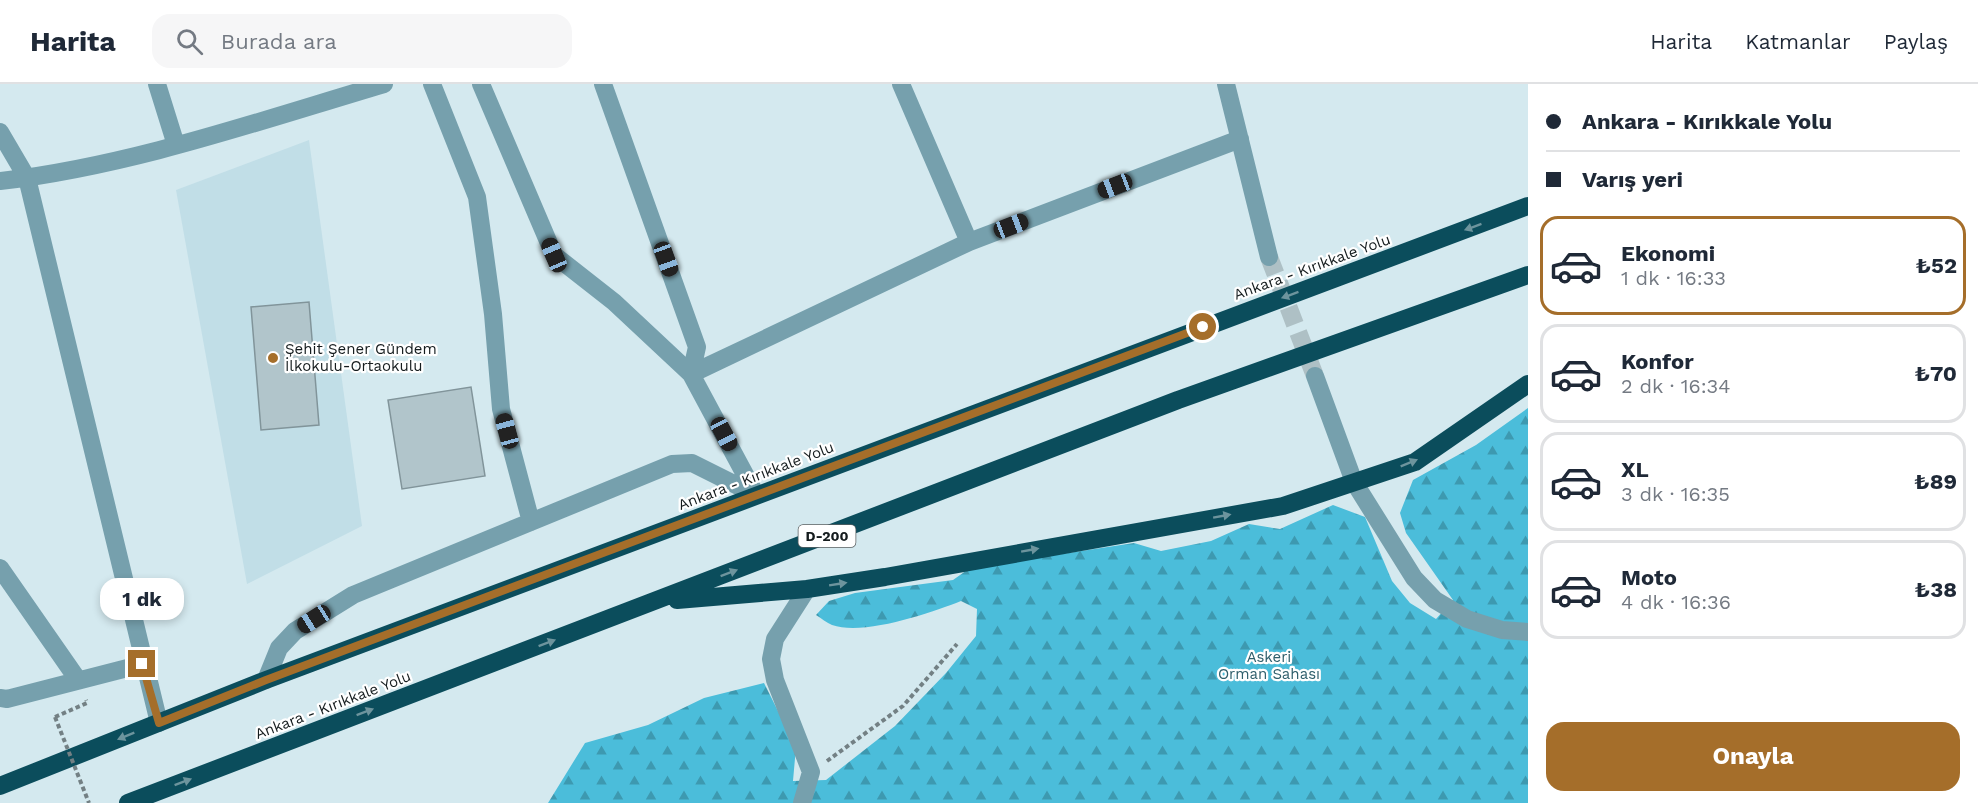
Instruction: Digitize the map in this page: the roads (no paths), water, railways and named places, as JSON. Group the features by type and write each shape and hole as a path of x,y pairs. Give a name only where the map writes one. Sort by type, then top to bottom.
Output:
{"highway":[{"name":"Ankara - Kırıkkale Yolu","path":"0,786 266,680 1528,206"},
{"name":"Ankara - Kırıkkale Yolu","path":"128,803 1178,400 1528,275"},
{"path":"655,602 807,589 1283,506 1414,462 1528,384"}],"street":[{"path":"157,84 176,145"},
{"path":"0,181 27,178 176,145 384,84"},
{"path":"432,84 477,197 493,314 501,409 531,522"},
{"path":"481,84 554,255 614,302 691,374 756,495"},
{"path":"603,84 697,347 691,374"},
{"path":"901,84 969,242"},
{"path":"1226,84 1269,257"},
{"path":"0,132 27,178 142,664 159,723"},
{"path":"691,374 969,242 1240,139"},
{"path":"1315,376 1354,482 1414,578 1435,600 1467,619 1502,630 1528,632"},
{"path":"266,680 279,648 295,631 353,595 672,464 692,463 756,495"},
{"path":"0,568 78,680"},
{"path":"802,803 812,772 775,680 771,659 775,639 807,589"},
{"path":"0,698 7,699 142,664"}],"tunnel":[{"path":"1269,257 1315,376"}],"place":[{"name":"Şehit Şener Gündem İlkokulu-Ortaokulu","path":"273,358"}],"park label":[{"name":"Askeri Orman Sahası","path":"1269,666"}]}
